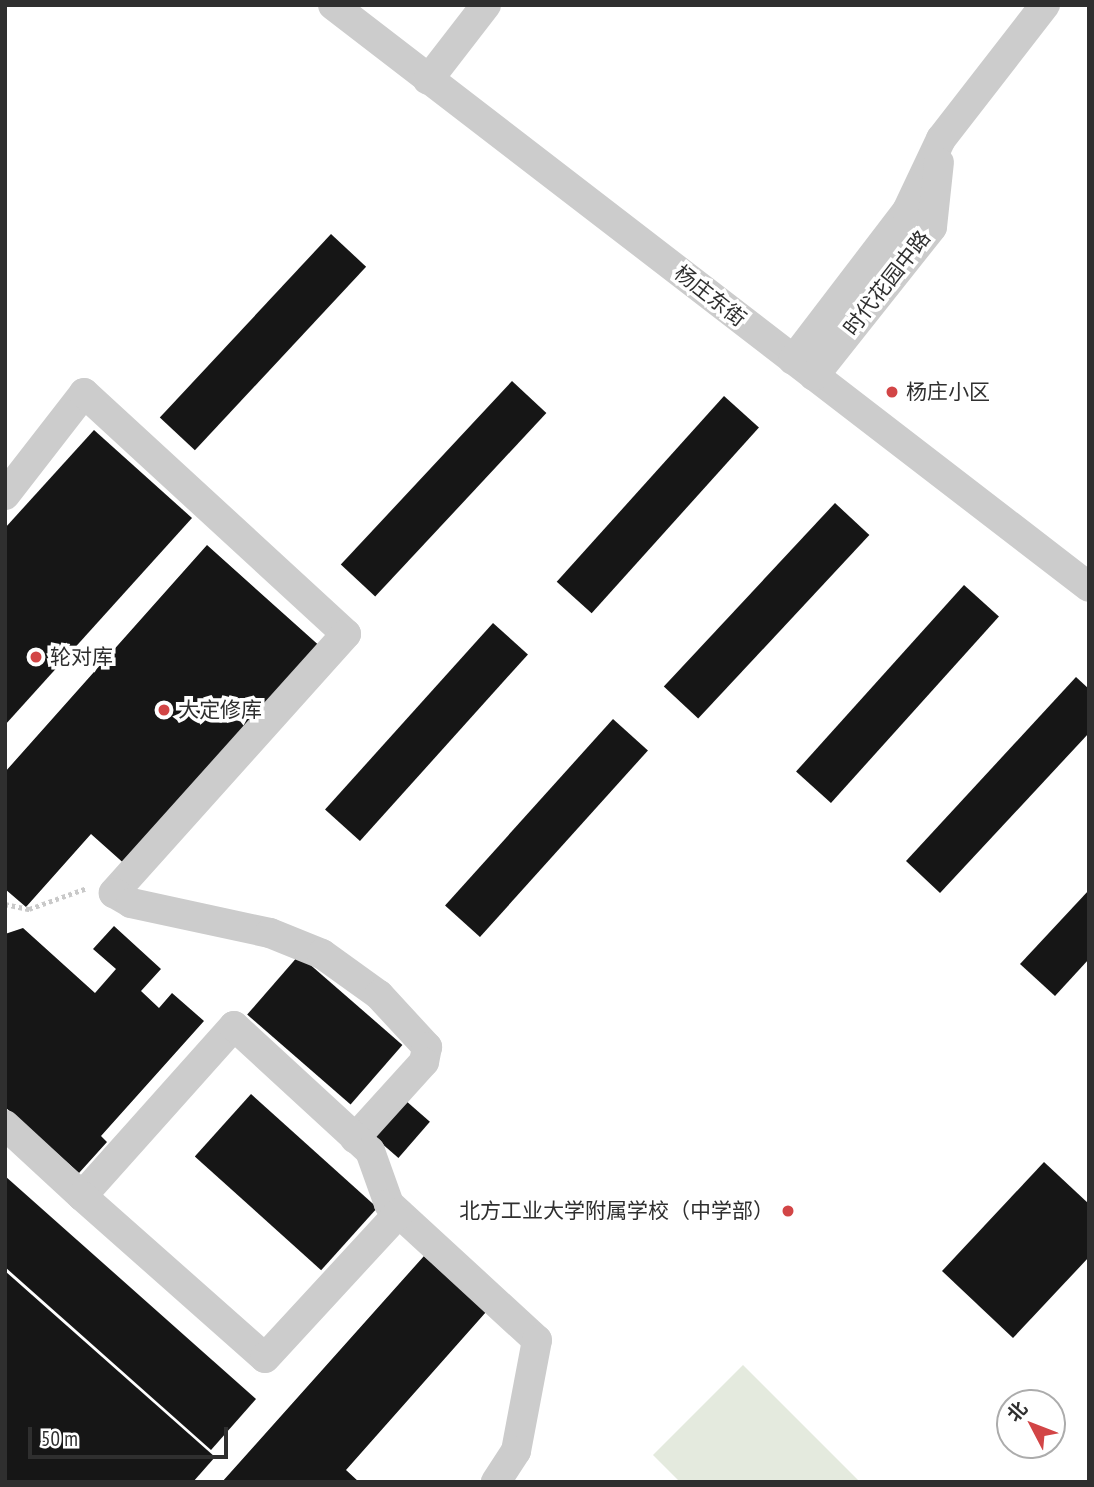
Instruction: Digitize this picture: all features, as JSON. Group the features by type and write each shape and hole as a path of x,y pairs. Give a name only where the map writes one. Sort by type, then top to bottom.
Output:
{"street":[{"name":"杨庄东街","path":"332,5 1089,587"},
{"path":"428,80 486,5"},
{"name":"时代花园中路","path":"804,368 932,227 941,139 1045,5"},
{"path":"5,495 84,393 346,634 118,883 114,893 131,903 221,918 322,954 387,1004 427,1047 424,1062 355,1138"},
{"path":"82,1196 234,1026 370,1151 399,1213 537,1340 516,1451 496,1482"},
{"path":"5,1125 265,1358 399,1213"}],"path":[{"path":"5,904 29,909 78,889 118,883"}],"shaded area":[{"path":"743,1365 860,1482 680,1482 653,1455"}],"building":[{"path":"331,234 366,267 195,450 160,418"},
{"path":"512,381 546,413 375,597 341,565"},
{"path":"724,396 759,427 592,613 557,582"},
{"name":"轮对库","path":"94,430 192,518 5,725 5,528"},
{"path":"835,503 869,535 698,719 664,687"},
{"name":"大定修库","path":"207,545 323,649 128,867 91,834 26,907 5,889 5,772"},
{"path":"964,585 999,616 831,803 796,772"},
{"path":"493,623 528,654 360,841 325,810"},
{"path":"1076,677 1089,689 1089,733 940,893 906,861"},
{"path":"613,719 648,750 480,937 445,906"},
{"path":"1089,890 1089,959 1055,996 1020,964"},
{"path":"114,926 161,969 141,991 159,1008 172,993 204,1021 101,1136 107,1142 79,1173 5,1107 5,934 23,928 95,993 116,969 93,949"},
{"path":"299,955 402,1045 351,1105 247,1015"},
{"path":"251,1094 377,1208 321,1270 195,1156"},
{"path":"405,1100 430,1122 398,1158 374,1136"},
{"path":"1044,1162 1089,1204 1089,1257 1013,1338 942,1271"},
{"path":"5,1176 256,1399 211,1450 5,1267"},
{"path":"424,1256 486,1312 346,1470 359,1482 222,1482"},
{"path":"5,1271 215,1457 193,1482 5,1482"}],"place":[{"name":"杨庄小区","path":"892,392"},
{"name":"轮对库","path":"36,657"},
{"name":"大定修库","path":"164,710"},
{"name":"北方工业大学附属学校（中学部）","path":"788,1211"}]}
